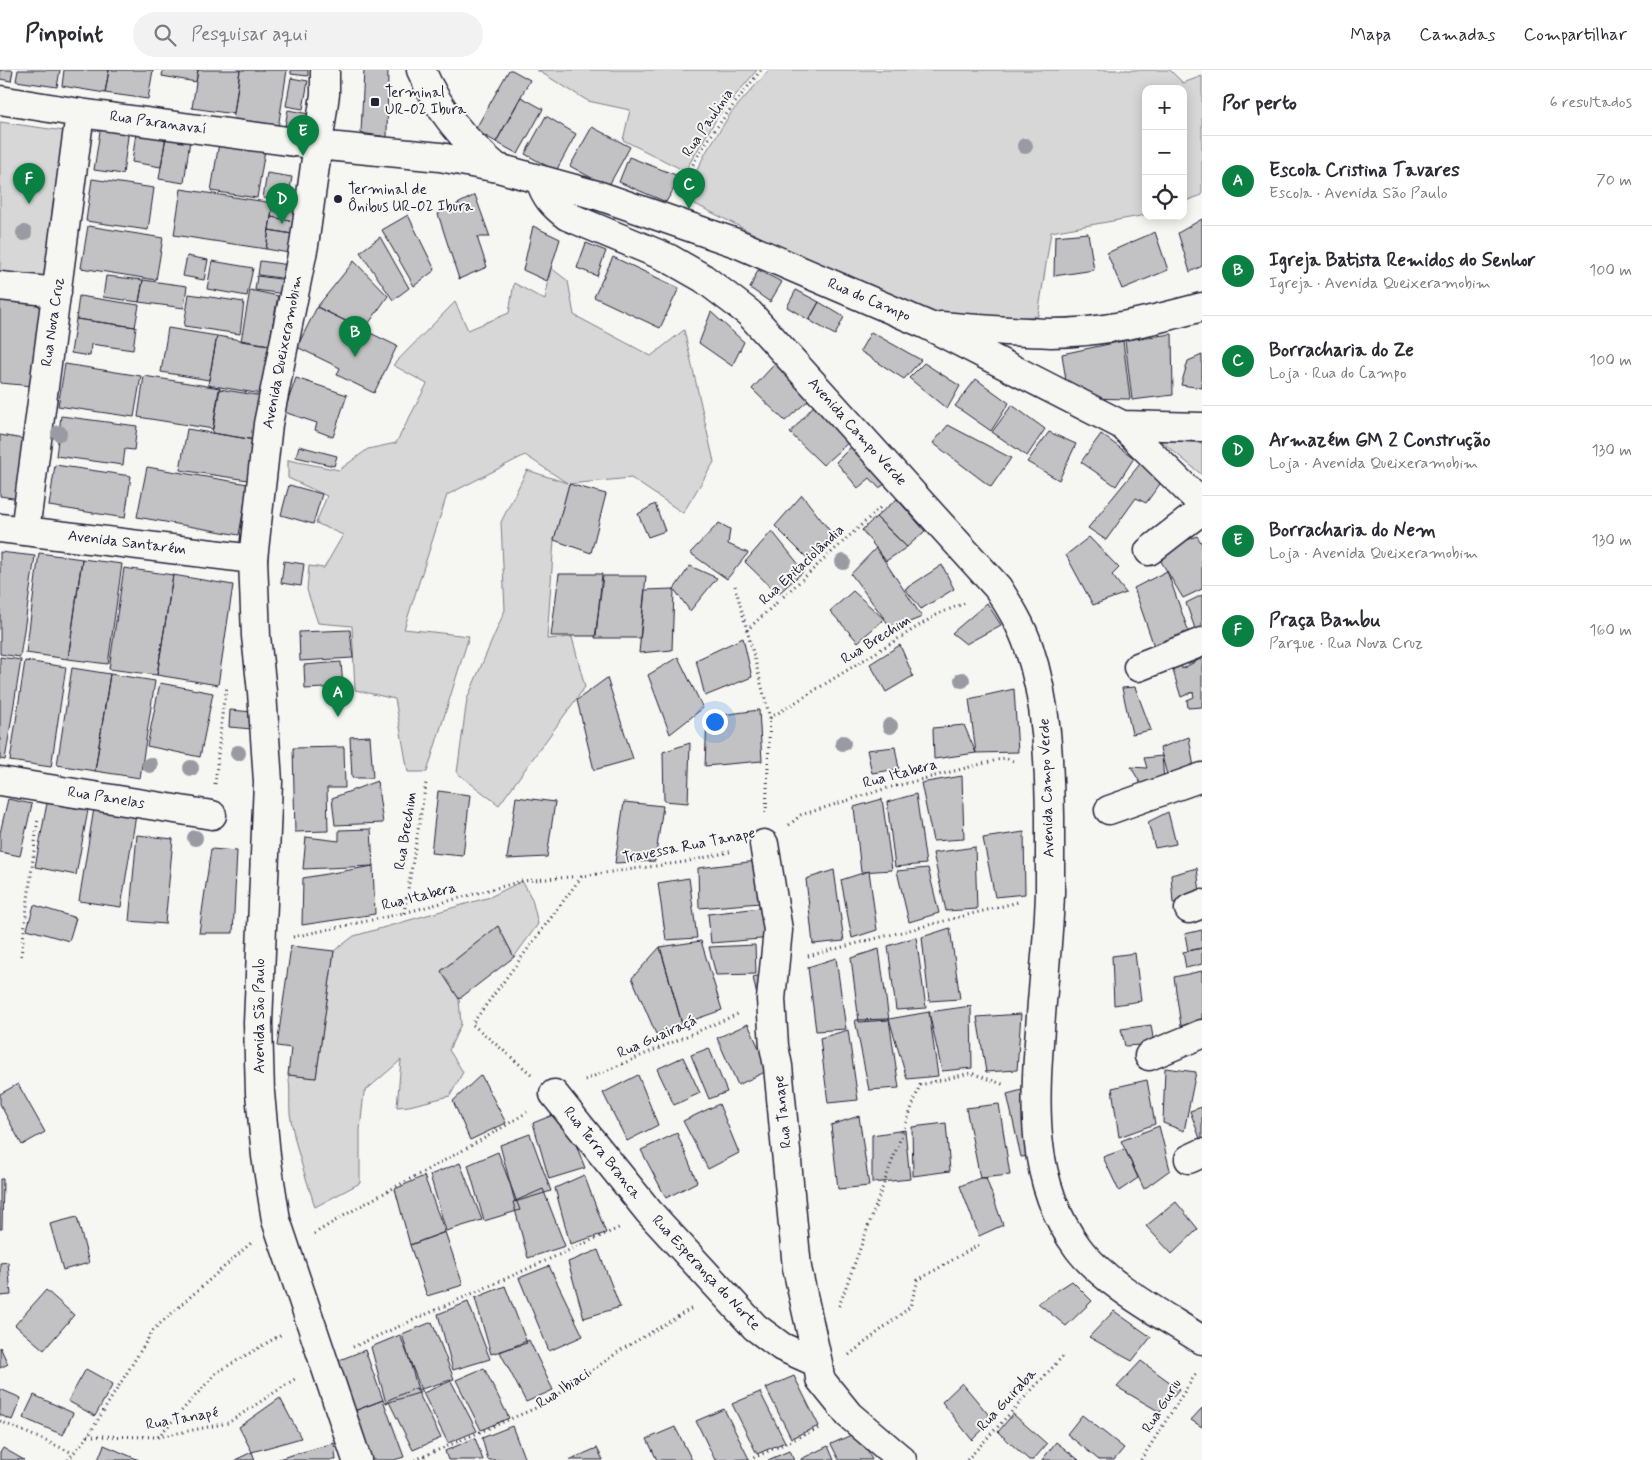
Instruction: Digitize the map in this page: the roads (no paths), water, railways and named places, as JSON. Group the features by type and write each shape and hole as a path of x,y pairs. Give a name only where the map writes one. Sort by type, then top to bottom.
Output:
{"main road":[{"name":"Avenida Queixeramobim","path":"253,559 268,424 301,262 325,94 325,70"},
{"path":"421,70 441,110 474,148 498,168"},
{"name":"Rua Paranavaí","path":"0,100 80,113 317,145"},
{"name":"Rua Nova Cruz","path":"13,530 57,292 80,113"},
{"path":"317,145 440,157 498,168"},
{"name":"Rua do Campo","path":"498,168 600,196 736,243 927,325 1122,425 1202,504"},
{"name":"Avenida Campo Verde","path":"540,180 543,192 553,205 567,216 668,258 703,278 749,313 998,588 1016,618 1028,646 1036,674 1044,716 1049,775 1050,894 1036,1083 1037,1140 1042,1169 1052,1202 1064,1227 1078,1249 1095,1267 1123,1289 1202,1340"},
{"path":"0,286 57,292"},
{"path":"927,325 1053,333 1153,320 1202,307"},
{"path":"1122,425 1202,427"},
{"path":"1149,551 1202,510"},
{"name":"Avenida Santarém","path":"13,530 253,559"},
{"name":"Avenida São Paulo","path":"253,559 256,636 268,774 258,1023 260,1093 266,1156 276,1220 285,1252 357,1460"},
{"path":"1138,667 1202,642"},
{"path":"1109,810 1202,777"},
{"name":"Rua Panelas","path":"0,781 212,815"},
{"name":"Rua Tanape","path":"764,844 778,930 771,999 774,1046 778,1066 797,1268 819,1371"},
{"path":"1149,1056 1202,1034"},
{"name":"Rua Terra Branca","path":"554,1094 649,1212"},
{"name":"Rua Esperança do Norte","path":"649,1212 755,1328 819,1371"},
{"path":"819,1371 849,1415 902,1460"}],"place":[{"name":"Terminal UR-02 Ibura","path":"375,102"},
{"name":"Borracharia do Nem","path":"303,156"},
{"name":"Terminal de Ônibus UR-02 Ibura","path":"338,199"},
{"name":"Praça Bambu","path":"29,204"},
{"name":"Borracharia do Ze","path":"689,209"},
{"name":"Armazém GM 2 Construção","path":"282,224"},
{"name":"Igreja Batista Remidos do Senhor","path":"355,357"},
{"name":"Escola Cristina Tavares","path":"338,717"}]}
